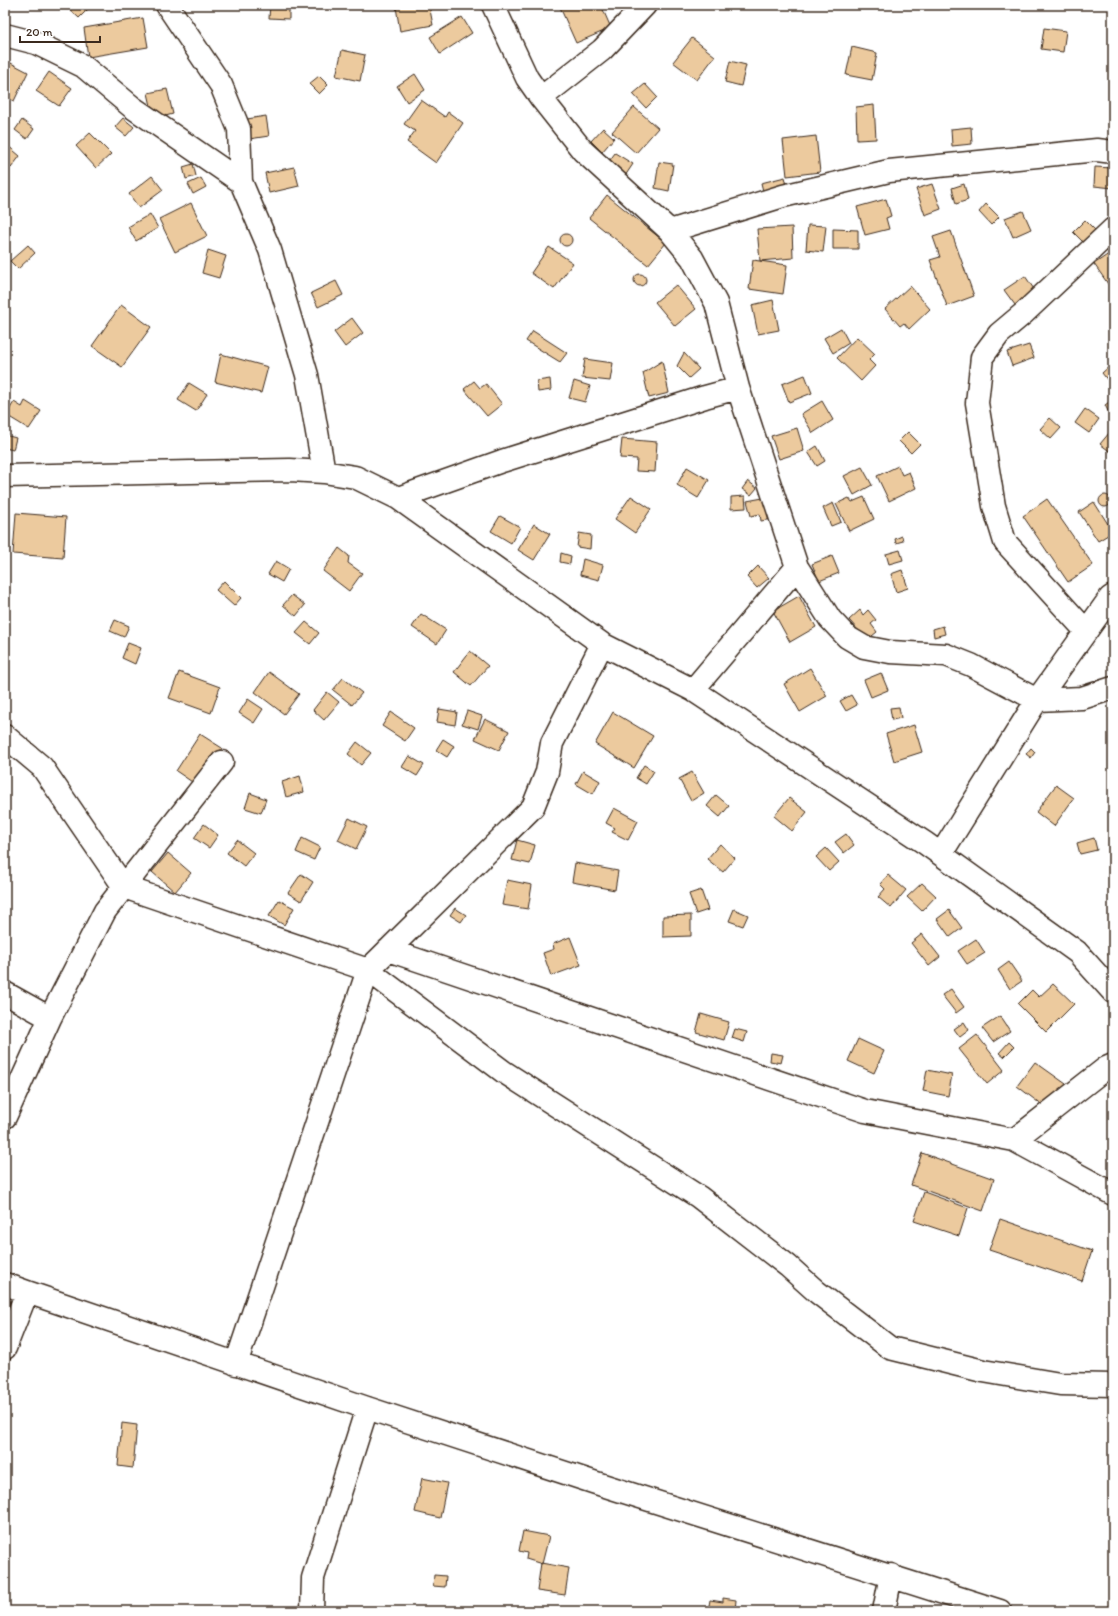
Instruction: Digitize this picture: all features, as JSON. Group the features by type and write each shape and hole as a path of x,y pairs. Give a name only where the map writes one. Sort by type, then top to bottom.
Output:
{"street":[{"path":"168,5 221,85 239,129 241,182 270,250 307,375 324,472"},
{"path":"493,5 527,78 541,98 583,151 670,231 692,258 716,303 738,388 797,567 830,619 847,637 864,647 890,652 946,655 971,665 1037,700 1082,698 1113,688"},
{"path":"541,98 602,50 646,5"},
{"path":"5,35 36,43 83,66 132,107 241,182"},
{"path":"670,231 783,196 888,171 1097,150 1113,152"},
{"path":"1086,631 1005,542 994,506 977,403 982,357 999,334 1024,313 1113,229"},
{"path":"398,498 502,461 697,399 738,388"},
{"path":"5,476 290,470 324,472 355,477 398,498 602,644 693,690 941,854 1076,952 1113,992"},
{"path":"693,690 797,567"},
{"path":"941,854 1037,700 1113,596"},
{"path":"236,1364 368,970 533,807 547,772 552,743 602,644"},
{"path":"5,736 42,767 124,886 368,970 504,1072 699,1197 890,1348 983,1371 1060,1384 1113,1385"},
{"path":"5,1117 50,1018 105,911 222,762"},
{"path":"388,950 865,1111 1014,1140 1113,1194"},
{"path":"5,993 50,1018"},
{"path":"1014,1140 1113,1064"},
{"path":"5,1284 367,1408 608,1487 891,1575 1000,1611"},
{"path":"5,1348 26,1292"},
{"path":"312,1611 313,1578 367,1408"},
{"path":"884,1611 891,1575"}],"building":[{"path":"65,5 92,5 79,18"},
{"path":"270,5 289,5 289,19 269,18"},
{"path":"407,5 429,5 433,25 400,31 396,7"},
{"path":"559,5 601,5 611,28 576,43"},
{"path":"462,17 472,33 440,54 430,37"},
{"path":"143,18 148,47 88,57 84,28"},
{"path":"1044,28 1066,31 1063,52 1041,49"},
{"path":"692,38 715,56 697,80 673,62"},
{"path":"852,47 877,53 872,80 846,75"},
{"path":"342,50 365,55 360,81 336,76"},
{"path":"5,60 28,72 14,101 5,97"},
{"path":"730,61 746,65 741,86 725,82"},
{"path":"49,72 72,88 59,106 36,91"},
{"path":"415,74 425,90 407,102 397,86"},
{"path":"319,76 328,85 319,94 309,84"},
{"path":"645,84 657,97 646,108 633,94"},
{"path":"167,89 173,114 154,119 148,93"},
{"path":"421,100 445,117 448,112 463,123 436,163 407,142 415,131 404,124"},
{"path":"874,105 876,139 857,140 856,107"},
{"path":"634,107 658,128 636,153 612,132"},
{"path":"266,116 269,136 249,139 247,119"},
{"path":"123,118 134,127 126,136 115,127"},
{"path":"22,120 34,129 27,139 15,130"},
{"path":"971,127 972,144 952,146 951,129"},
{"path":"603,128 614,138 602,152 591,141"},
{"path":"90,133 111,154 96,168 76,146"},
{"path":"816,136 820,172 787,176 783,140"},
{"path":"7,145 20,156 11,168 5,163 5,147"},
{"path":"615,153 633,164 625,176 607,164"},
{"path":"659,162 673,164 669,191 655,188"},
{"path":"193,164 196,176 186,179 183,167"},
{"path":"294,167 299,186 269,193 265,173"},
{"path":"1095,167 1113,168 1113,188 1094,186"},
{"path":"152,176 163,190 139,208 129,194"},
{"path":"785,177 788,189 764,195 761,183"},
{"path":"201,178 206,187 193,194 188,184"},
{"path":"932,184 941,209 925,215 916,189"},
{"path":"964,184 968,200 956,204 952,188"},
{"path":"607,195 666,243 648,265 589,218"},
{"path":"886,199 891,216 886,218 889,229 865,235 857,207"},
{"path":"191,203 207,236 175,252 159,219"},
{"path":"986,204 999,217 991,225 979,212"},
{"path":"1023,211 1031,229 1013,237 1005,218"},
{"path":"150,214 158,228 136,241 128,227"},
{"path":"1085,220 1097,232 1085,244 1073,232"},
{"path":"808,225 826,226 823,252 806,250"},
{"path":"792,227 793,258 760,261 757,229"},
{"path":"833,229 858,230 858,249 833,249"},
{"path":"951,231 974,296 947,306 930,260 940,257 933,237"},
{"path":"566,234 570,236 572,240 570,244 566,246 562,244 560,240 562,236"},
{"path":"28,245 35,253 18,269 10,261"},
{"path":"549,247 573,263 554,289 531,273"},
{"path":"208,250 226,256 219,278 202,273"},
{"path":"1113,251 1113,291 1094,264"},
{"path":"753,260 787,265 783,294 749,289"},
{"path":"640,274 644,276 646,280 644,284 640,286 636,284 634,280 636,276"},
{"path":"1025,276 1038,295 1018,309 1004,290"},
{"path":"336,281 343,295 318,307 311,293"},
{"path":"676,285 696,309 675,326 655,302"},
{"path":"910,286 930,309 909,329 904,323 900,326 885,309"},
{"path":"773,300 779,330 758,334 752,305"},
{"path":"121,305 151,327 122,367 92,346"},
{"path":"352,318 363,333 345,347 334,332"},
{"path":"841,328 849,343 833,353 824,338"},
{"path":"533,331 567,353 560,362 526,341"},
{"path":"857,337 875,354 869,360 875,366 861,381 837,358"},
{"path":"1029,345 1034,358 1012,366 1007,352"},
{"path":"684,353 699,369 689,378 677,366"},
{"path":"221,354 268,367 261,393 215,382"},
{"path":"585,359 613,363 610,381 582,378"},
{"path":"662,361 669,393 649,398 643,373"},
{"path":"1113,363 1113,387 1102,373"},
{"path":"805,375 812,393 789,402 782,384"},
{"path":"550,379 551,390 538,392 537,381"},
{"path":"474,381 480,388 486,384 502,404 487,416 464,389"},
{"path":"574,381 590,386 585,402 569,398"},
{"path":"189,383 207,394 196,411 178,400"},
{"path":"1112,400 1113,407 1108,411 1105,405"},
{"path":"25,401 41,411 29,429 6,415 14,402 22,407"},
{"path":"822,401 833,420 813,433 801,414"},
{"path":"1085,409 1099,419 1089,433 1075,423"},
{"path":"1050,418 1061,428 1051,439 1040,429"},
{"path":"797,428 804,451 779,459 771,436"},
{"path":"908,432 920,444 911,453 899,441"},
{"path":"1110,432 1113,434 1112,453 1100,444"},
{"path":"5,435 16,438 13,450 5,448"},
{"path":"622,439 657,442 655,472 636,471 637,459 620,458"},
{"path":"817,446 825,461 817,466 808,452"},
{"path":"898,466 902,475 909,472 916,488 889,501 877,476"},
{"path":"687,467 709,480 698,498 677,485"},
{"path":"862,467 872,485 854,495 844,476"},
{"path":"748,481 757,488 751,495 742,489"},
{"path":"1105,495 1109,497 1111,501 1109,505 1105,507 1101,505 1099,501 1101,497"},
{"path":"631,496 651,509 635,533 615,519"},
{"path":"745,496 746,508 731,509 731,497"},
{"path":"768,497 772,519 761,521 760,514 751,516 747,501"},
{"path":"864,497 874,519 849,531 836,504 849,498 852,502"},
{"path":"1047,499 1093,565 1068,582 1023,516"},
{"path":"1094,502 1113,532 1098,541 1079,512"},
{"path":"833,503 841,522 831,526 823,508"},
{"path":"16,513 66,517 63,558 13,554"},
{"path":"500,516 520,527 511,543 491,531"},
{"path":"534,524 550,534 534,560 518,550"},
{"path":"579,533 591,535 590,549 577,547"},
{"path":"902,536 903,541 896,543 895,539"},
{"path":"339,548 349,556 348,563 362,573 349,591 323,571"},
{"path":"900,550 903,560 889,564 886,554"},
{"path":"561,553 571,556 570,564 560,562"},
{"path":"832,556 839,573 819,581 812,564"},
{"path":"583,559 603,565 599,580 580,575"},
{"path":"276,561 289,569 282,582 268,574"},
{"path":"758,566 769,578 757,588 747,577"},
{"path":"902,570 908,588 896,592 891,574"},
{"path":"224,581 241,598 234,606 216,590"},
{"path":"292,595 305,605 296,616 283,605"},
{"path":"799,596 816,627 790,642 773,611"},
{"path":"860,610 863,615 868,610 876,620 871,624 877,632 867,640 849,620"},
{"path":"421,614 446,630 437,644 412,627"},
{"path":"115,620 129,626 124,637 110,631"},
{"path":"306,622 319,633 310,644 296,633"},
{"path":"943,626 945,634 934,637 933,629"},
{"path":"128,643 141,648 135,664 122,658"},
{"path":"470,651 488,666 471,686 454,672"},
{"path":"810,668 827,696 800,712 784,684"},
{"path":"179,672 220,687 211,713 169,698"},
{"path":"269,672 299,694 284,714 255,692"},
{"path":"881,673 888,690 871,697 864,680"},
{"path":"343,678 362,693 352,705 333,690"},
{"path":"327,692 339,702 324,720 313,710"},
{"path":"851,695 857,705 846,711 840,701"},
{"path":"248,699 263,709 254,723 239,713"},
{"path":"899,707 901,718 892,720 890,708"},
{"path":"439,709 457,712 455,725 437,722"},
{"path":"467,711 482,716 478,729 462,724"},
{"path":"391,712 414,728 405,741 382,726"},
{"path":"613,712 653,736 634,768 595,744"},
{"path":"485,719 509,731 499,750 475,739"},
{"path":"914,725 922,752 894,761 886,734"},
{"path":"200,734 222,748 198,786 176,771"},
{"path":"443,739 454,746 447,757 436,750"},
{"path":"357,742 371,753 361,765 348,754"},
{"path":"1031,748 1035,752 1031,758 1026,754"},
{"path":"409,756 424,765 417,776 402,767"},
{"path":"644,765 654,771 646,784 636,778"},
{"path":"583,771 600,781 593,794 576,784"},
{"path":"692,772 704,793 691,801 679,779"},
{"path":"300,776 304,792 286,797 282,782"},
{"path":"1056,785 1074,798 1054,826 1036,812"},
{"path":"250,793 266,799 261,813 245,808"},
{"path":"716,795 729,806 720,817 707,806"},
{"path":"789,798 807,812 792,831 774,816"},
{"path":"614,808 638,821 628,840 612,832 615,828 606,823"},
{"path":"349,818 367,827 356,849 338,840"},
{"path":"204,824 218,835 209,848 194,838"},
{"path":"846,834 854,845 844,853 835,842"},
{"path":"302,838 320,847 314,860 296,852"},
{"path":"1094,838 1097,850 1080,854 1077,843"},
{"path":"237,840 254,853 244,866 227,853"},
{"path":"517,840 535,845 530,864 512,860"},
{"path":"720,844 735,858 723,872 707,859"},
{"path":"826,848 839,862 829,871 816,857"},
{"path":"168,853 191,873 175,892 152,872"},
{"path":"575,863 618,871 615,890 572,882"},
{"path":"301,874 313,882 301,901 288,893"},
{"path":"888,875 906,890 891,908 878,897 885,889 880,884"},
{"path":"507,880 532,885 528,909 502,905"},
{"path":"922,883 936,896 922,911 907,897"},
{"path":"701,890 708,910 696,914 689,894"},
{"path":"279,900 294,908 284,925 269,916"},
{"path":"455,908 466,915 461,922 450,915"},
{"path":"734,909 748,915 743,926 729,921"},
{"path":"949,910 962,928 950,937 937,919"},
{"path":"691,915 691,936 663,937 663,916"},
{"path":"922,934 940,957 929,966 911,943"},
{"path":"570,937 581,965 551,976 543,953 554,949 553,944"},
{"path":"976,939 985,953 967,964 958,951"},
{"path":"1112,945 1113,946 1113,957 1108,955"},
{"path":"1009,962 1022,981 1010,989 998,970"},
{"path":"1053,984 1074,1004 1046,1032 1018,1004 1032,990 1039,997"},
{"path":"951,989 964,1007 956,1013 942,995"},
{"path":"701,1014 729,1022 724,1040 696,1032"},
{"path":"1000,1016 1010,1031 993,1042 982,1028"},
{"path":"964,1022 969,1030 960,1037 954,1029"},
{"path":"735,1029 747,1032 744,1042 732,1038"},
{"path":"977,1035 1004,1070 987,1084 959,1049"},
{"path":"858,1039 884,1051 874,1073 848,1061"},
{"path":"1009,1042 1014,1047 1004,1057 999,1053"},
{"path":"771,1053 783,1055 781,1063 770,1061"},
{"path":"1035,1062 1066,1084 1047,1109 1017,1086"},
{"path":"927,1070 952,1075 948,1096 923,1091"},
{"path":"922,1153 994,1179 983,1211 911,1185"},
{"path":"924,1192 968,1208 959,1236 914,1221"},
{"path":"1000,1219 1092,1251 1082,1281 989,1250"},
{"path":"122,1423 137,1425 133,1468 118,1466"},
{"path":"422,1478 447,1483 440,1518 415,1512"},
{"path":"523,1531 549,1536 542,1564 526,1559 527,1553 519,1551"},
{"path":"541,1563 569,1568 565,1595 537,1591"},
{"path":"434,1575 446,1576 445,1587 433,1586"},
{"path":"723,1598 736,1600 735,1611 708,1611 710,1600 723,1602"},
{"path":"363,1608 396,1609 396,1611 363,1611"}]}
